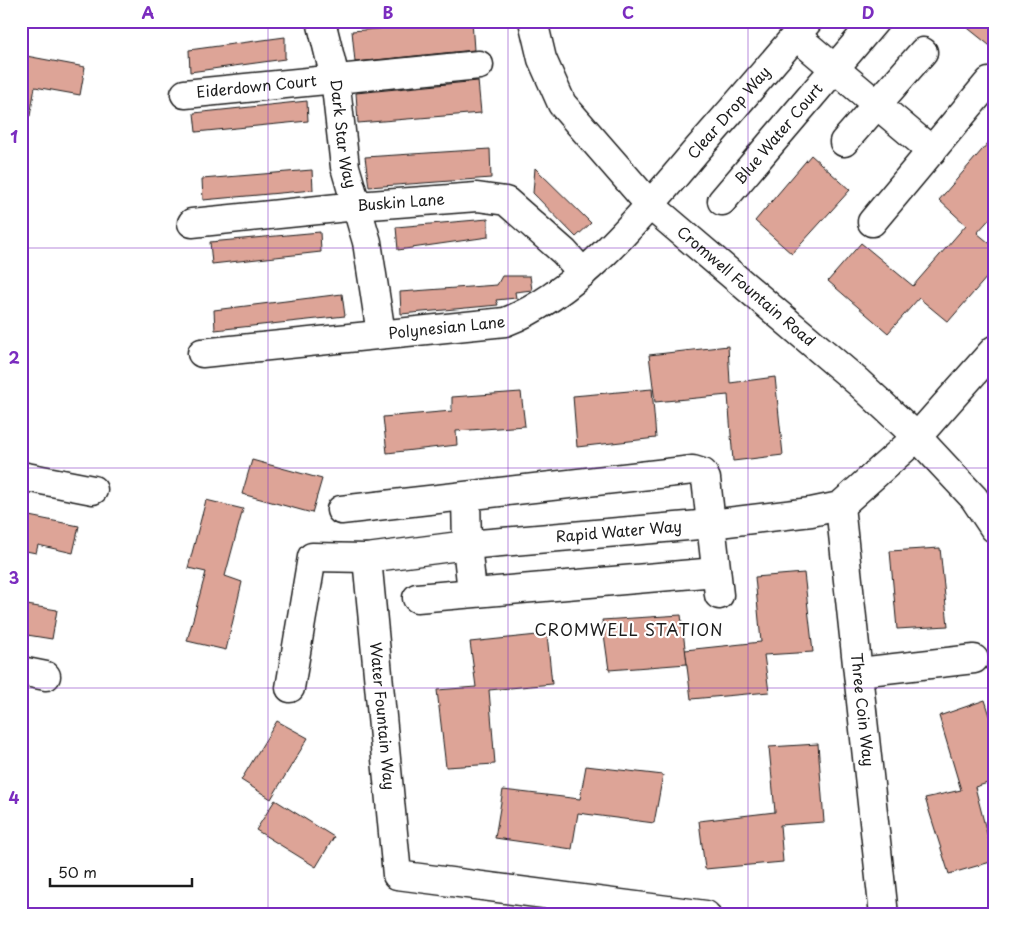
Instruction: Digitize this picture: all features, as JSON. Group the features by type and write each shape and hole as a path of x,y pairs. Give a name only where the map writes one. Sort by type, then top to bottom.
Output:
{"street":[{"name":"Dark Star Way","path":"321,21 335,78 345,167 367,242 381,334"},
{"name":"Cromwell Fountain Road","path":"532,21 542,59 562,104 650,205 858,382 917,437 974,498 994,528"},
{"name":"Blue Water Court","path":"722,201 875,21"},
{"name":"Clear Drop Way","path":"650,205 802,28"},
{"path":"802,28 836,68 932,151"},
{"path":"844,142 923,52"},
{"name":"Eiderdown Court","path":"185,94 479,65"},
{"path":"872,222 989,82"},
{"name":"Buskin Lane","path":"192,223 357,206 477,197 506,201 564,252 583,272"},
{"name":"Polynesian Lane","path":"202,353 505,322 528,313 583,272 650,205"},
{"path":"840,506 917,437 994,350"},
{"path":"341,510 693,470 703,473 706,479 718,583 472,592 417,598"},
{"path":"21,476 94,490"},
{"path":"466,497 467,545 472,592"},
{"name":"Rapid Water Way","path":"290,688 312,557 367,558 467,545 711,524 811,512 840,506"},
{"name":"Three Coin Way","path":"840,506 884,915"},
{"name":"Water Fountain Way","path":"367,558 397,875 706,915"},
{"path":"859,672 974,659"}],"building":[{"path":"472,21 474,50 355,62 352,31"},
{"path":"959,21 994,21 994,49"},
{"path":"285,37 285,59 190,72 189,50"},
{"path":"21,55 85,67 80,95 35,87 30,116 21,116"},
{"path":"478,81 481,113 358,123 356,93"},
{"path":"307,101 308,121 196,132 194,113"},
{"path":"994,136 994,214 977,233 994,247 994,269 948,322 919,298 888,333 828,281 861,243 913,286 966,225 939,200"},
{"path":"490,149 491,178 369,187 365,157"},
{"path":"811,155 850,190 792,254 755,221"},
{"path":"535,168 591,223 576,237 533,193"},
{"path":"312,170 313,190 203,200 202,179"},
{"path":"488,219 488,237 398,250 396,227"},
{"path":"320,232 321,252 212,264 210,242"},
{"path":"502,276 530,276 532,290 515,292 516,298 496,300 498,305 401,314 400,292 497,285"},
{"path":"342,294 345,316 215,330 214,310"},
{"path":"728,346 730,383 775,377 783,455 733,461 728,395 655,402 649,355"},
{"path":"652,389 656,438 577,447 573,396"},
{"path":"521,392 525,426 456,431 457,445 387,453 383,417 452,411 452,397"},
{"path":"252,460 322,479 312,513 242,494"},
{"path":"206,500 243,509 225,576 242,582 226,650 187,641 206,572 188,568"},
{"path":"24,515 79,526 73,553 38,545 36,553 21,550 21,528"},
{"path":"940,548 948,626 897,629 890,551"},
{"path":"804,573 813,652 764,655 769,692 691,699 685,650 761,642 755,577"},
{"path":"21,604 57,610 52,639 21,634"},
{"path":"681,615 687,664 609,670 602,620"},
{"path":"547,634 552,684 489,690 495,764 446,767 437,690 476,687 470,642"},
{"path":"985,700 994,728 994,781 975,787 994,861 949,874 925,798 961,790 939,716"},
{"path":"277,721 308,738 271,799 241,780"},
{"path":"818,744 824,822 780,825 783,862 705,869 699,821 775,812 769,747"},
{"path":"586,766 663,775 654,823 578,813 572,849 495,838 503,790 580,799"},
{"path":"275,800 334,837 316,867 256,830"}],"district":[{"name":"CROMWELL STATION","path":"629,630"}]}
